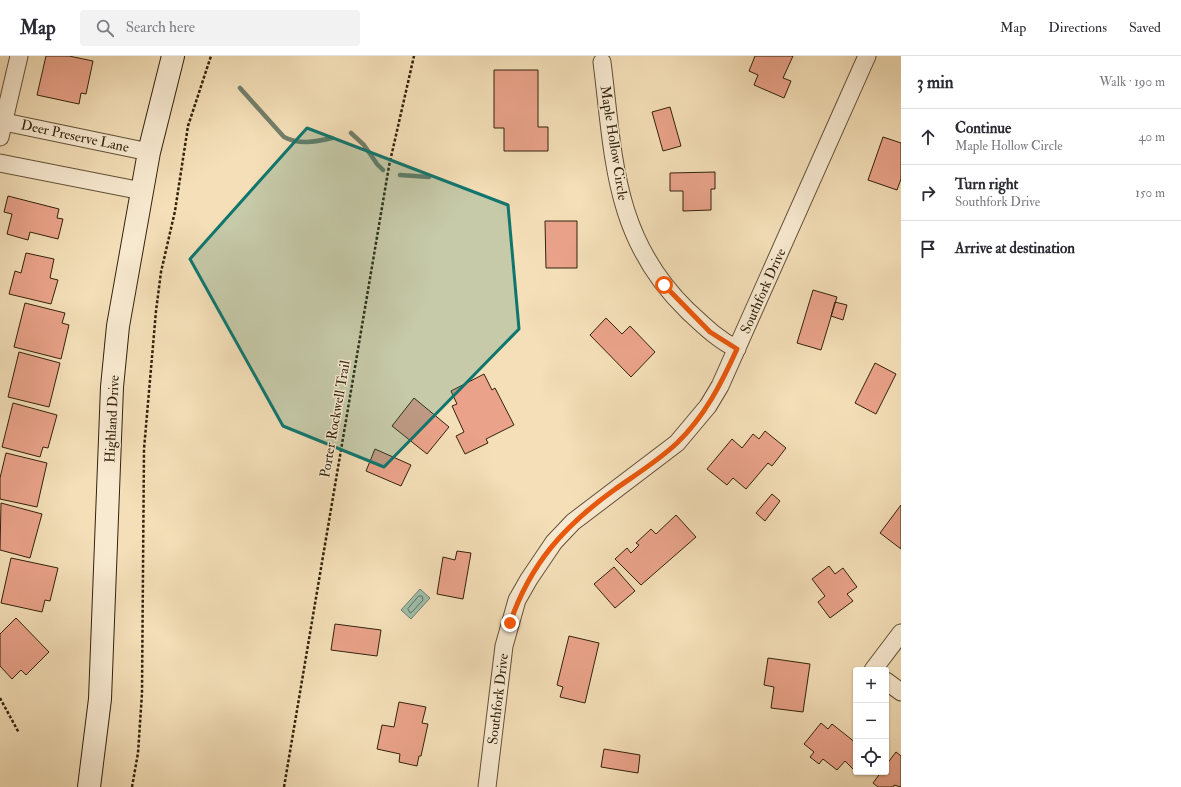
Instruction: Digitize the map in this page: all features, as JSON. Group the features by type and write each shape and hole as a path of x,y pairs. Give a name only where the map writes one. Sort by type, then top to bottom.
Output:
{"main road":[{"name":"Highland Drive","path":"89,787 100,698 112,388 118,326 149,152 173,56"}],"street":[{"path":"1,126 19,56"},
{"name":"Southfork Drive","path":"487,787 504,646 517,600 528,578 554,542 573,522 594,505 660,458 693,426 708,406 720,386 737,349 867,56"},
{"name":"Maple Hollow Circle","path":"602,62 616,178 624,208 640,248 664,285 678,302 710,332 737,349"},
{"name":"Deer Preserve Lane","path":"1,126 149,152"},
{"path":"0,163 142,191"},
{"path":"875,667 901,633"},
{"path":"889,683 901,692"}],"path":[{"path":"132,787 138,753 142,693 144,449 156,311 161,272 175,211 188,126 211,56"},
{"name":"Porter Rockwell Trail","path":"284,787 388,174 414,56"},
{"path":"0,698 19,733"}],"highlighted area":[{"path":"307,128 508,205 519,329 384,467 283,426 190,259"}],"water":[{"path":"420,589 430,598 411,619 401,610"}],"building":[{"path":"46,56 69,56 93,61 86,94 81,93 79,104 37,95"},
{"path":"755,56 793,56 783,78 791,81 784,98 754,85 758,75 749,71"},
{"path":"494,70 538,70 538,127 548,127 548,151 504,151 504,128 494,128"},
{"path":"670,107 681,146 663,151 652,112"},
{"path":"883,137 901,143 901,179 897,190 868,180"},
{"path":"715,172 715,189 711,189 711,210 683,211 683,191 670,191 670,173"},
{"path":"8,196 59,209 57,218 63,219 58,239 30,232 28,240 7,234 12,214 4,212"},
{"path":"545,221 577,221 577,268 546,268"},
{"path":"26,253 54,259 50,278 58,280 51,304 9,294 15,271 21,273"},
{"path":"813,290 837,297 821,350 797,343"},
{"path":"835,302 847,305 843,320 831,316"},
{"path":"25,303 65,313 62,323 69,325 61,359 14,347"},
{"path":"606,318 622,334 630,326 655,352 631,377 590,335"},
{"path":"19,352 60,363 49,407 8,397"},
{"path":"875,363 896,374 876,414 855,403"},
{"path":"484,374 492,390 495,388 514,425 486,439 488,443 465,454 456,436 464,432 452,406 457,404 451,391"},
{"path":"414,398 449,427 427,454 392,426"},
{"path":"13,403 57,415 48,448 43,447 40,457 2,447"},
{"path":"765,431 786,448 772,466 768,463 746,489 733,478 727,485 707,469 732,439 742,448 753,434 759,439"},
{"path":"375,449 411,465 401,486 366,471"},
{"path":"6,453 47,463 37,507 0,499 0,478"},
{"path":"772,494 780,501 765,521 756,513"},
{"path":"1,503 42,514 30,558 0,550"},
{"path":"901,505 901,549 880,533"},
{"path":"676,515 696,537 641,585 615,559 627,548 631,553 639,545 636,543 651,529 656,534"},
{"path":"457,551 471,553 463,599 437,594 443,557 455,560"},
{"path":"11,558 58,568 50,601 45,600 42,612 1,603"},
{"path":"829,566 835,574 843,568 857,587 847,594 853,601 830,618 818,602 825,596 812,579"},
{"path":"614,567 635,591 615,608 594,584"},
{"path":"16,618 49,652 26,675 21,670 12,679 0,666 0,634"},
{"path":"335,624 381,630 377,656 331,650"},
{"path":"569,636 599,643 585,703 560,697 563,687 557,685"},
{"path":"768,658 810,664 803,712 771,708 774,687 764,685"},
{"path":"399,702 426,707 422,723 428,724 421,756 419,756 417,766 399,762 400,754 377,749 382,725 394,727"},
{"path":"821,723 828,729 832,724 853,741 853,769 845,761 837,770 823,759 819,764 810,757 814,752 804,744"},
{"path":"604,749 640,755 638,773 601,767"},
{"path":"896,752 901,756 901,787 894,785 893,787 878,787 873,783 879,775 889,775 889,761"}],"waterway":[{"path":"240,88 284,137 301,142 313,142 332,138"},
{"path":"351,133 364,145 383,170"},
{"path":"400,175 429,177"}],"route":[{"path":"510,623 517,600 528,578 554,542 573,522 594,505 660,458 677,443 693,426 708,406 720,386 737,349 720,340 710,332 678,302 664,285"}]}
